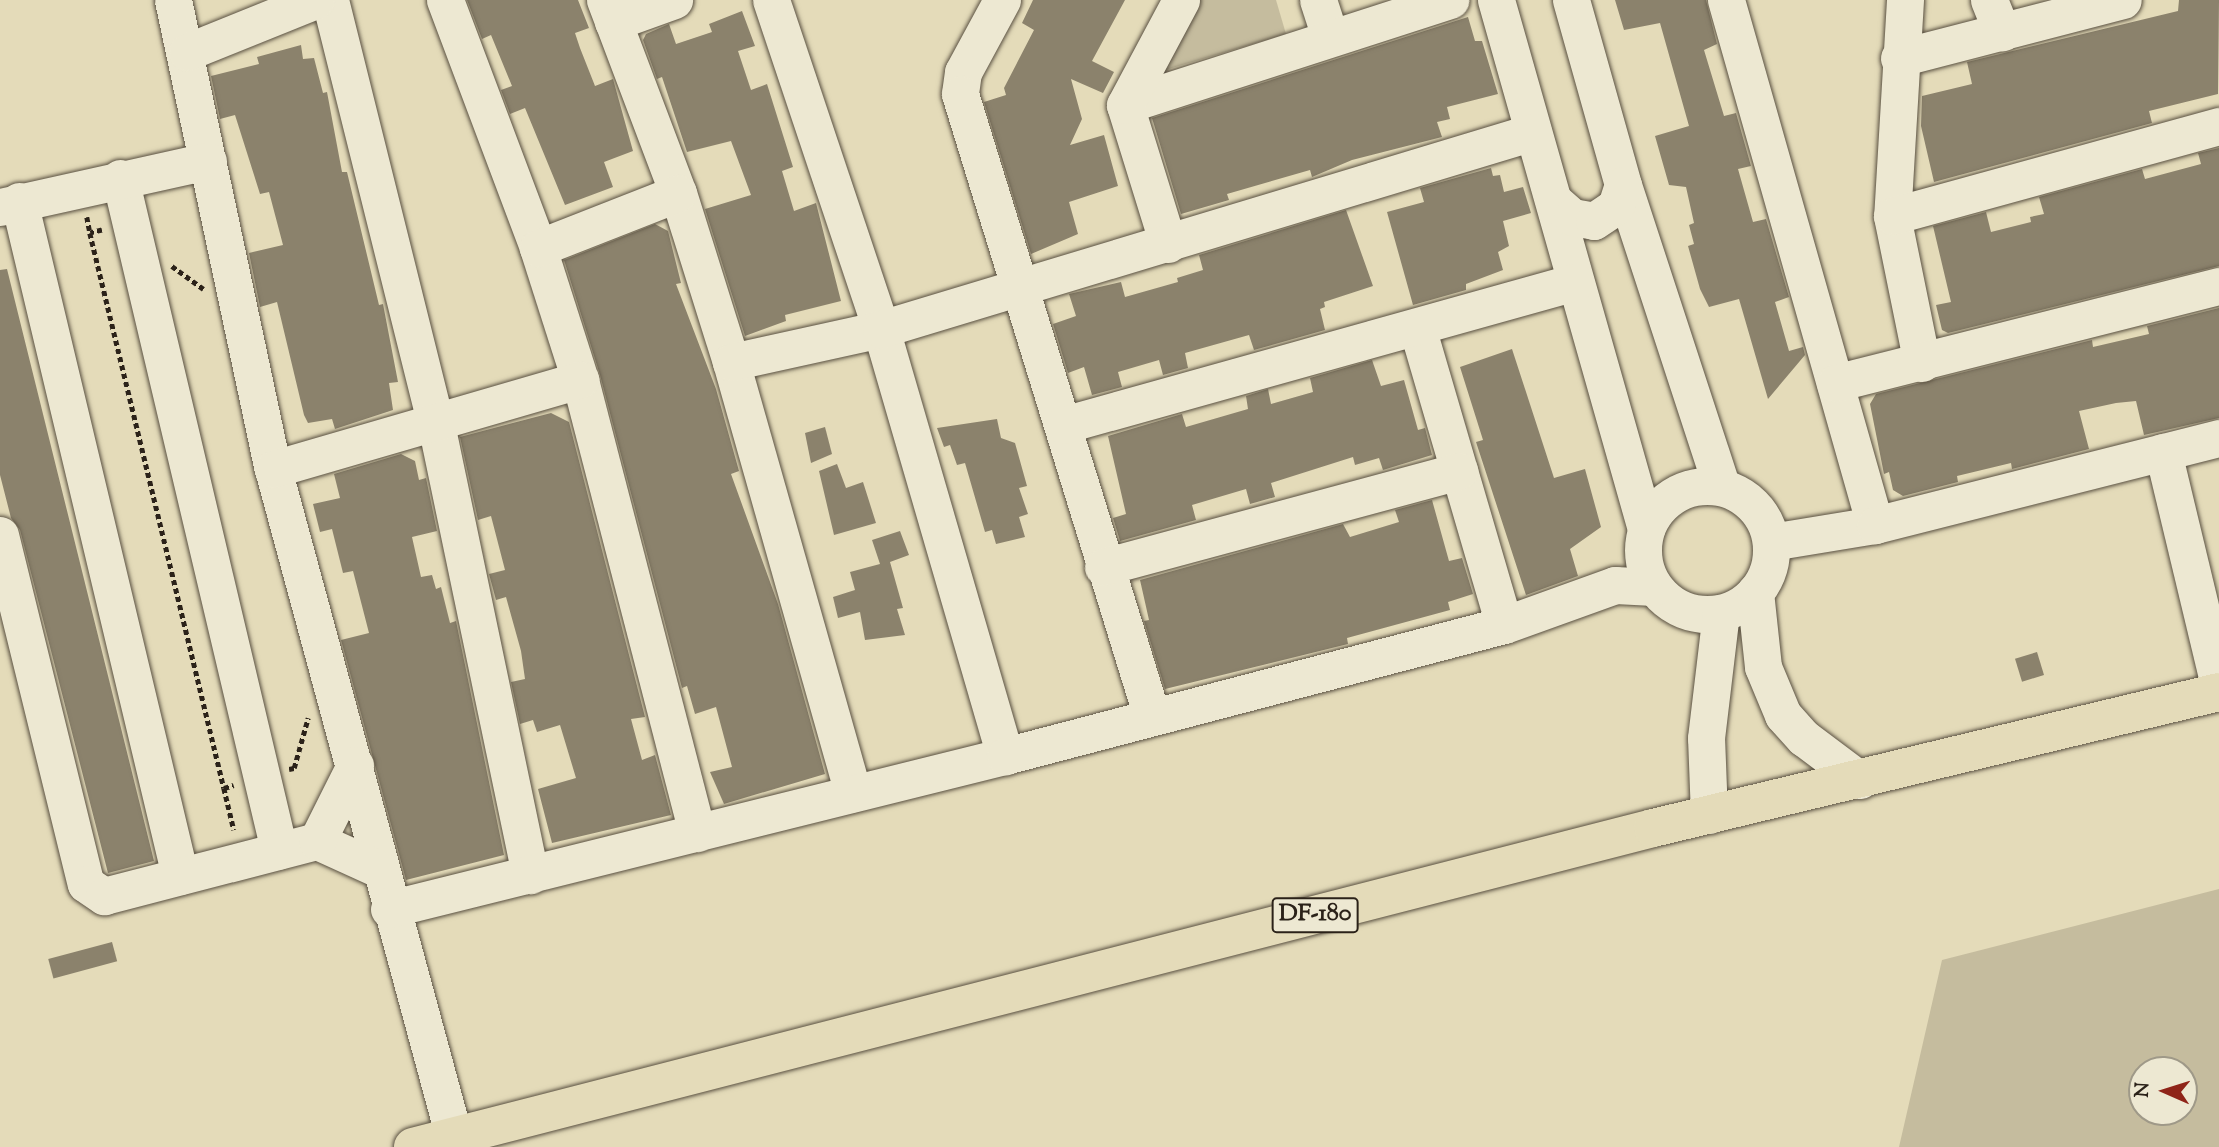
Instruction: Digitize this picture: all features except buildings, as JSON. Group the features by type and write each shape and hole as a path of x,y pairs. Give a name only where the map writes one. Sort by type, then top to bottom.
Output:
{"highway":[{"name":"DF-180","path":"413,1147 1709,815 2219,692"}],"street":[{"path":"173,0 187,52 273,469 355,765 389,909 454,1137"},
{"path":"187,52 316,0"},
{"path":"330,0 436,424 530,875"},
{"path":"445,0 538,248 580,380 697,833"},
{"path":"674,0 609,11 678,192 731,362 853,793"},
{"path":"771,0 881,329 1005,756"},
{"path":"1002,0 963,72 960,94 1022,285 1103,568 1152,717"},
{"path":"1168,244 1125,105 1181,0"},
{"path":"1318,0 1330,37"},
{"path":"1125,105 1451,0"},
{"path":"389,909 1005,756 1504,625 1615,585 1648,557 1661,505 1684,489 1722,487 1746,498 1762,517 1771,542 1768,569 1755,592 1721,613 1684,610 1648,557 1555,202 1496,0"},
{"path":"1571,0 1623,185 1722,487"},
{"path":"1726,0 1875,525"},
{"path":"1905,0 1899,58 1892,216 1922,363"},
{"path":"1899,58 1995,16 2123,0"},
{"path":"1892,216 2219,126"},
{"path":"731,362 881,329 1533,132"},
{"path":"180,876 10,204 208,161"},
{"path":"120,178 279,850"},
{"path":"1555,202 1572,217 1594,221 1616,206 1623,185"},
{"path":"538,248 678,192"},
{"path":"1063,425 1575,282"},
{"path":"1835,383 2219,286"},
{"path":"1417,327 1504,625"},
{"path":"273,469 436,424 580,380"},
{"path":"1771,542 1875,525 2219,438"},
{"path":"2163,452 2219,686"},
{"path":"1103,568 1459,471"},
{"path":"0,536 86,884 104,896 317,841 381,870"},
{"path":"1755,592 1763,667 1783,715 1804,738 1860,780"},
{"path":"1709,815 1706,738 1721,613"},
{"path":"317,841 355,765"}],"path":[{"path":"110,228 90,233 234,830"},
{"path":"224,788 242,783"}],"shaded area":[{"path":"1189,0 1276,0 1286,34 1145,76"},
{"path":"2219,889 2219,1147 1899,1147 1942,960"}]}
